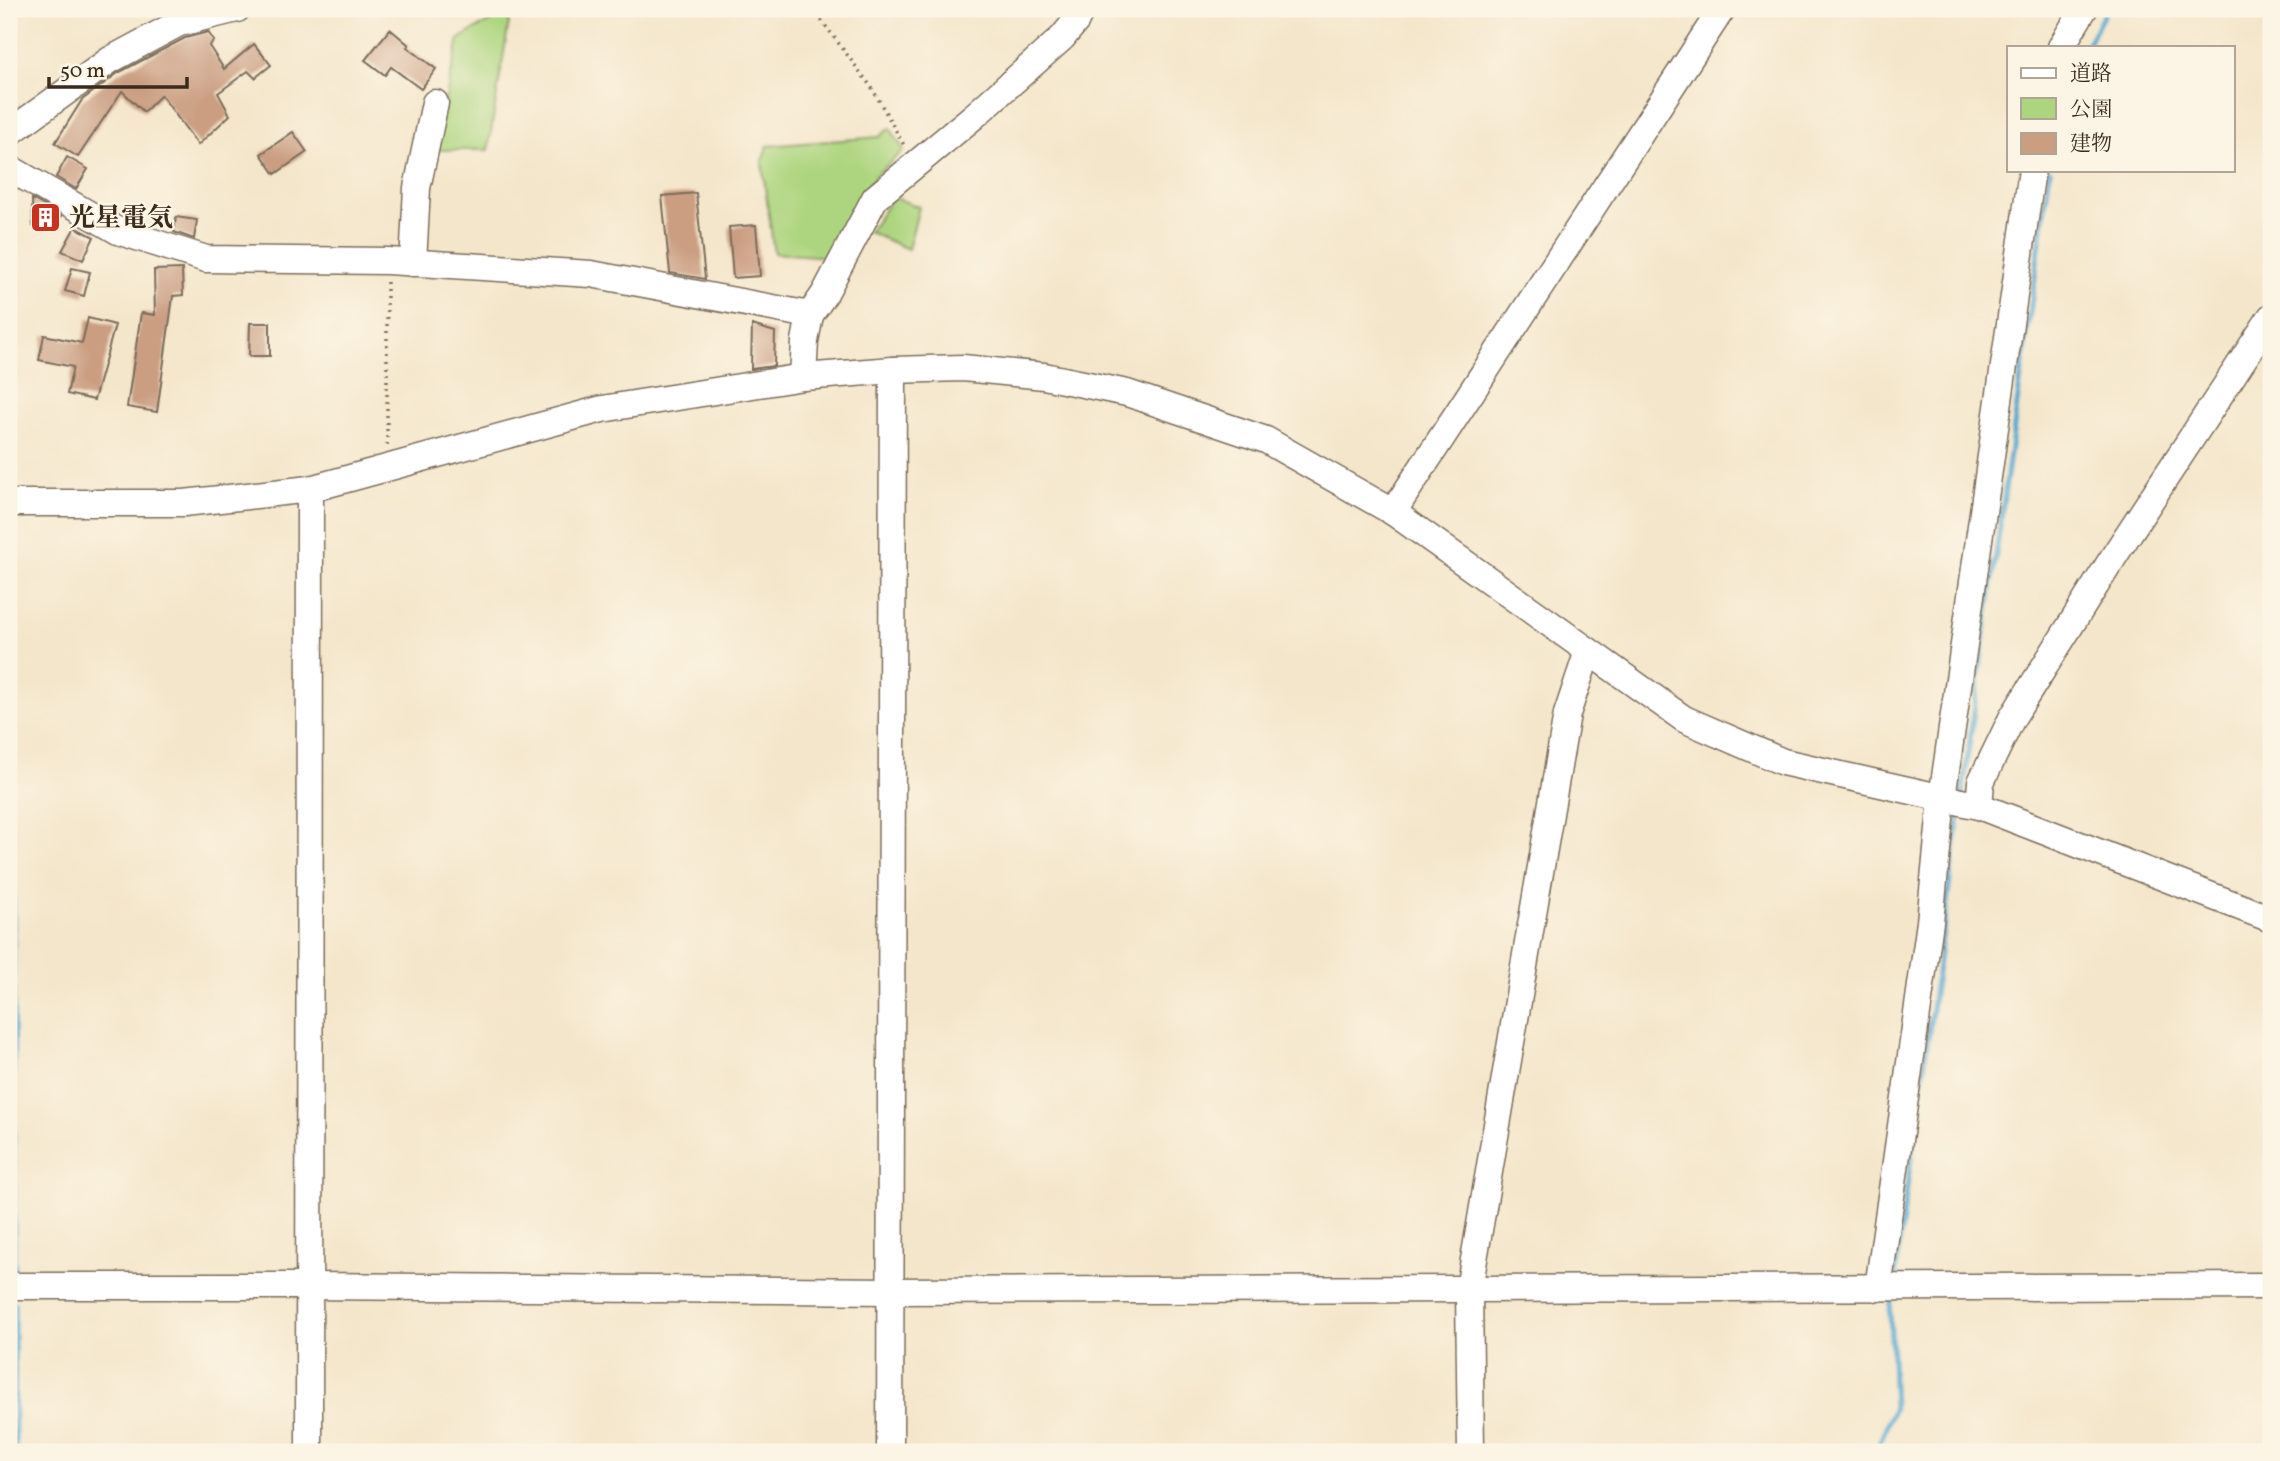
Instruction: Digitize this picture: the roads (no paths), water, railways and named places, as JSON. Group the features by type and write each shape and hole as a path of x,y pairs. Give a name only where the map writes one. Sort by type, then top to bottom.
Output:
{"street":[{"path":"9,133 110,60 179,23 237,9"},
{"path":"803,377 810,315 825,293 875,198 1062,38 1076,21 1081,9"},
{"path":"1393,512 1722,9"},
{"path":"2062,46 2084,9"},
{"path":"401,262 435,103"},
{"path":"9,168 118,231 206,259 401,262 591,274 810,315"},
{"path":"1889,1287 1930,922 1960,802 2032,172"},
{"path":"1960,802 1981,782 2012,718 2116,553 2271,317"},
{"path":"9,503 184,503 310,489 602,409 803,377 963,368 1044,376 1127,393 1266,440 1393,512 1684,719 1783,762 1960,802 2271,919"},
{"path":"890,1452 893,370"},
{"path":"309,1452 310,489"},
{"path":"1471,1452 1469,1289 1567,714 1588,651"},
{"path":"9,1286 889,1291 2271,1286"}],"waterway":[{"path":"2087,46 2107,9"},
{"path":"1962,796 2050,172"},
{"path":"1894,1281 1960,809"},
{"path":"13,867 14,1269"},
{"path":"1876,1452 1894,1407 1890,1311 1892,1295"},
{"path":"14,1303 15,1452"}],"place":[{"name":"光星電気","path":"46,217"}]}
